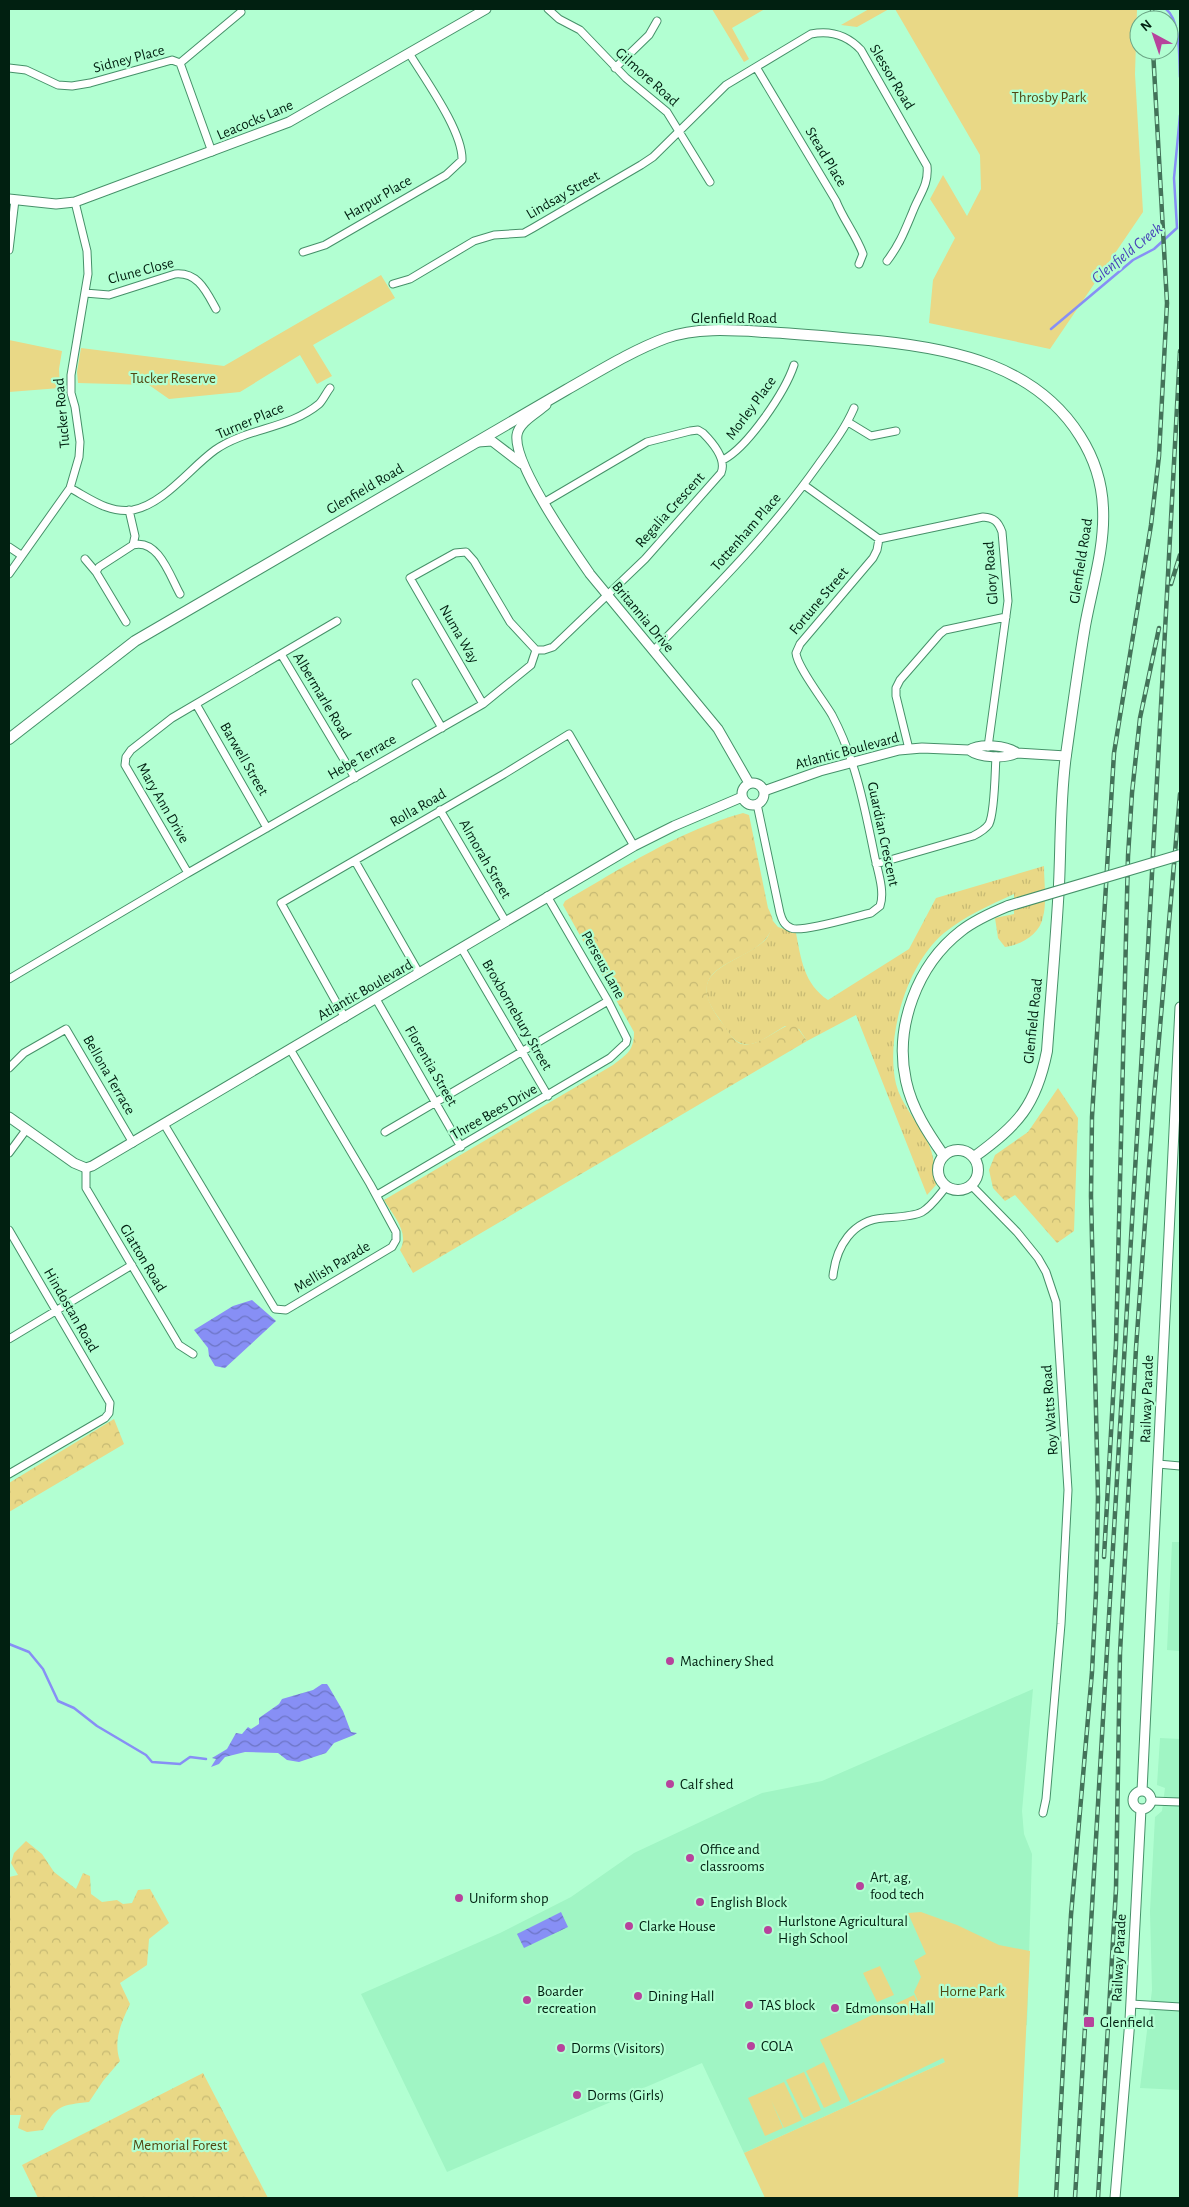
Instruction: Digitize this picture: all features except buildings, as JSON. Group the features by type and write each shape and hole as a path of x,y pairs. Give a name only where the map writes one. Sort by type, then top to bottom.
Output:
{"main road":[{"name":"Glenfield Road","path":"9,739 135,640 566,390 630,355 666,338 685,333 725,330 807,334 926,347 969,357 1007,370 1040,391 1071,423 1088,450 1098,477 1103,500 1102,536 1066,756 1047,1051 1042,1076 1029,1104 1018,1120 1004,1134 974,1157"},
{"path":"944,1156 918,1114 906,1082 903,1051 907,1016 921,979 945,945 975,921 1008,906 1180,855"},
{"path":"960,1150 968,1152 974,1157 979,1172 972,1186 957,1191 946,1186 938,1173 939,1165 944,1156 952,1151 960,1150"}],"street":[{"name":"Leacocks Lane","path":"9,250 12,199 56,204 75,202 289,122 486,9"},
{"name":"Gilmore Road","path":"548,9 558,19 580,30 615,68 659,103 680,130 710,182"},
{"name":"Sidney Place","path":"9,68 26,70 58,85 72,86 90,83 172,60 180,63 241,12"},
{"path":"615,68 649,35 657,21"},
{"name":"Slessor Road","path":"680,130 704,109 726,85 811,34 821,32 839,34 854,42 861,50 927,166 928,174 924,189 912,212 906,231 887,261"},
{"name":"Harpur Place","path":"303,252 325,245 446,175 462,160 460,144 451,123 409,52"},
{"path":"180,63 212,152"},
{"name":"Stead Place","path":"756,67 836,200 842,216 863,254 859,264"},
{"name":"Lindsay Street","path":"393,284 410,279 474,241 494,235 524,233 641,165 653,157 680,130"},
{"name":"Tucker Road","path":"9,574 70,488 77,468 80,442 71,393 71,375 88,274 87,251 75,202"},
{"name":"Clune Close","path":"85,293 109,295 174,274 183,273 199,281 216,309"},
{"name":"Morley Place","path":"723,460 742,447 785,386 794,365"},
{"name":"Turner Place","path":"129,510 144,505 160,496 177,484 214,451 229,441 281,423 319,404 330,388"},
{"name":"Britannia Drive","path":"566,390 519,428 517,436 522,464 574,551 607,595 718,728 750,783"},
{"name":"Tottenham Place","path":"654,650 745,556 804,485 848,422 854,408"},
{"path":"848,422 871,436 896,431"},
{"path":"544,502 647,442 690,431 698,430 703,433 723,460"},
{"name":"Britannia Drive","path":"475,442 492,441 522,464"},
{"name":"Regalia Crescent","path":"607,595 644,559 700,498 721,473 724,467 723,460"},
{"path":"804,485 879,539"},
{"path":"70,488 113,510 129,510 135,536 133,545"},
{"name":"Glory Road","path":"879,539 991,518 999,522 1002,532 1008,601 988,747"},
{"name":"Fortune Street","path":"852,762 837,724 799,662 796,653 800,644 873,558 879,539"},
{"path":"96,572 99,567 133,545 145,544 154,549 180,594"},
{"path":"9,547 21,556"},
{"name":"Numa Way","path":"483,704 410,578 455,554 466,552 474,561 510,622 536,650"},
{"path":"86,559 126,622"},
{"path":"536,650 552,647 607,595"},
{"path":"909,748 896,696 896,688 900,680 945,630 1006,617"},
{"name":"Mary Ann Drive","path":"188,873 125,764 126,757 131,750 172,718 337,621"},
{"name":"Hebe Terrace","path":"188,873 483,704 531,665 536,650"},
{"name":"Albermarle Road","path":"281,654 355,778"},
{"path":"416,683 442,728"},
{"name":"Barwell Street","path":"196,704 267,828"},
{"name":"Rolla Road","path":"345,1018 281,902 355,861 569,734 634,846"},
{"name":"Atlantic Boulevard","path":"969,750 975,746 1011,748 1017,753"},
{"name":"Atlantic Boulevard","path":"764,791 789,781 852,762 909,748 969,750 975,754 996,756 1010,756 1017,753 1066,756"},
{"path":"876,864 982,832 989,823 992,813 996,756"},
{"name":"Guardian Crescent","path":"756,804 783,922 790,928 802,929 876,911 882,901 860,785 852,762"},
{"path":"750,783 758,784 764,791 763,799 756,804 748,804 742,797 742,788 750,783"},
{"name":"Atlantic Boulevard","path":"86,1168 98,1163 345,1018 547,896 634,846 674,826 742,797"},
{"name":"Almorah Street","path":"440,810 506,922"},
{"path":"355,861 419,973"},
{"path":"9,979 188,873"},
{"name":"Perseus Lane","path":"547,896 608,1000 626,1039 622,1048"},
{"name":"Broxbornebury Street","path":"462,948 548,1096"},
{"name":"Florentia Street","path":"376,999 461,1146"},
{"path":"386,1132 608,1000"},
{"name":"Railway Parade","path":"1142,1791 1180,1007"},
{"name":"Bellona Terrace","path":"9,1068 24,1053 66,1029 132,1143"},
{"name":"Three Bees Drive","path":"377,1195 548,1096 610,1058 622,1048"},
{"name":"Mellish Parade","path":"164,1124 275,1309 279,1311 286,1310 392,1247 396,1240 396,1232 377,1195 290,1049"},
{"path":"9,1117 74,1164 86,1168"},
{"path":"9,1153 26,1130"},
{"name":"Glatton Road","path":"86,1168 86,1188 179,1345 193,1354"},
{"path":"833,1276 839,1249 855,1228 876,1219 922,1212 946,1186"},
{"name":"Roy Watts Road","path":"972,1186 1017,1232 1038,1258 1046,1272 1056,1302 1068,1490 1061,1624 1056,1662 1046,1799 1042,1813"},
{"name":"Hindostan Road","path":"9,1230 110,1403 109,1413 104,1418 9,1474"},
{"path":"9,1339 132,1265"},
{"path":"1158,1464 1180,1466"},
{"path":"1142,1791 1149,1794 1151,1802 1148,1807 1141,1809 1135,1806 1133,1801 1135,1794 1142,1791"},
{"path":"1151,1802 1180,1802"},
{"name":"Railway Parade","path":"1115,2198 1131,2004 1141,1809"},
{"path":"1131,2004 1180,2007"}],"shaded area":[{"path":"1172,1542 1180,1542 1180,1651 1167,1650"},
{"name":"Hurlstone Agricultural High School","path":"1033,1689 1022,1811 1024,1834 1032,1854 1027,2025 744,2153 702,2063 447,2172 361,1994 500,1933 571,1897 634,1853 762,1793 822,1781"},
{"path":"1160,1738 1180,1739 1180,2090 1140,2088 1152,1990 1150,1911 1155,1817 1162,1811 1165,1788 1157,1785"}],"green space":[{"path":"712,9 765,9 732,28 749,59 744,62"},
{"path":"869,9 889,9 857,27 841,25"},
{"name":"Throsby Park","path":"895,9 1137,9 1129,10 1129,60 1135,60 1143,212 1050,349 929,323 933,280 955,238 930,199 943,175 967,216 981,189 980,155"},
{"name":"Tucker Reserve","path":"381,275 395,298 313,345 332,376 317,384 300,355 240,392 169,399 149,385 78,383 77,372 81,348 224,366"},
{"path":"9,340 62,351 59,369 60,388 9,392"},
{"path":"743,813 749,815 768,908 773,922 768,936 756,947 715,972 707,984 708,999 730,1034 736,1041 742,1044 757,1042 794,1023 807,1041 413,1273 400,1250 403,1244 402,1231 384,1200 613,1065 626,1055 633,1044 634,1032 563,905 565,901 651,851 696,830"},
{"path":"1044,866 1044,911 1038,929 1029,938 1005,947 998,938 995,918 1014,914 1014,894 978,911 960,921 931,946 919,963 902,1003 897,1024 893,1065 898,1091 932,1152 936,1185 927,1195 856,1015 807,1041 799,1029 785,1026 757,1042 746,1044 740,1043 731,1036 708,1000 707,987 711,977 719,969 766,939 773,921 778,927 796,933 802,961 809,979 820,994 828,1000 909,949 936,898"},
{"path":"1058,1088 1078,1118 1074,1231 1057,1243 1015,1195 1005,1201 993,1188 989,1170 995,1155 1028,1132"},
{"path":"114,1419 124,1444 9,1512 9,1483"},
{"path":"26,1841 42,1854 54,1872 76,1889 83,1873 90,1876 91,1894 102,1902 117,1900 123,1904 132,1903 138,1890 150,1889 169,1923 149,1939 147,1965 120,1983 130,2004 121,2025 118,2039 117,2046 120,2061 89,2102 72,2104 61,2108 56,2111 43,2130 27,2132 18,2128 21,2115 9,2115 9,1877 18,1875 11,1863 14,1853"},
{"name":"Horne Park","path":"921,1912 957,1925 999,1945 1030,1951 1018,2198 765,2198 744,2153 945,2062 943,2058 850,2103 820,2040 914,1995 923,2013 914,1992 921,1977 914,1961 926,1954 908,1913"},
{"path":"880,1966 894,1995 877,2002 863,1973"},
{"path":"824,2062 841,2100 824,2108 806,2071"},
{"path":"804,2072 821,2110 804,2118 786,2080"},
{"name":"Memorial Forest","path":"203,2073 268,2198 38,2198 22,2165"},
{"path":"784,2082 802,2120 784,2128 771,2100 783,2128 765,2136 748,2098"}],"water":[{"path":"252,1300 276,1321 225,1368 215,1366 209,1356 208,1348 194,1330 233,1306"},
{"path":"322,1684 327,1684 329,1687 343,1711 351,1732 357,1733 334,1743 326,1753 299,1762 287,1760 278,1753 245,1752 225,1757 219,1764 211,1767 216,1759 212,1758 227,1749 236,1733 242,1734 248,1727 251,1729 259,1724 259,1718 279,1704 282,1699 313,1690"},
{"path":"561,1912 568,1927 524,1948 517,1934"}],"waterway":[{"name":"Glenfield Creek","path":"1166,9 1171,15 1177,31 1180,77"},
{"name":"Glenfield Creek","path":"1051,329 1133,260 1154,249 1177,228 1174,178 1180,115"},
{"path":"9,1644 29,1652 43,1669 58,1701 74,1708 97,1726 146,1755 152,1762 180,1764 190,1757 206,1759"}],"railway":[{"path":"1056,2198 1071,1915 1092,1672 1096,1592 1098,1497 1091,1196 1092,1117 1114,753 1151,525 1159,456 1167,303 1154,60"},
{"path":"1075,2198 1148,948 1180,351"},
{"path":"1171,584 1180,555"},
{"path":"1104,1557 1116,1344 1128,856 1140,718 1159,628"},
{"path":"1098,2198 1116,1889 1120,1653 1136,1348 1154,1097 1180,794"}],"place":[{"name":"Machinery Shed","path":"670,1661"},
{"name":"Calf shed","path":"670,1784"},
{"name":"Office and classrooms","path":"690,1858"},
{"name":"Art, ag, food tech","path":"860,1886"},
{"name":"Uniform shop","path":"459,1898"},
{"name":"English Block","path":"700,1902"},
{"name":"Clarke House","path":"629,1926"},
{"name":"Hurlstone Agricultural High School","path":"768,1930"},
{"name":"Dining Hall","path":"638,1996"},
{"name":"Boarder recreation","path":"527,2000"},
{"name":"TAS block","path":"749,2005"},
{"name":"Edmonson Hall","path":"835,2008"},
{"name":"Glenfield","path":"1089,2022"},
{"name":"COLA","path":"751,2046"},
{"name":"Dorms (Visitors)","path":"561,2048"},
{"name":"Dorms (Girls)","path":"577,2095"}]}
